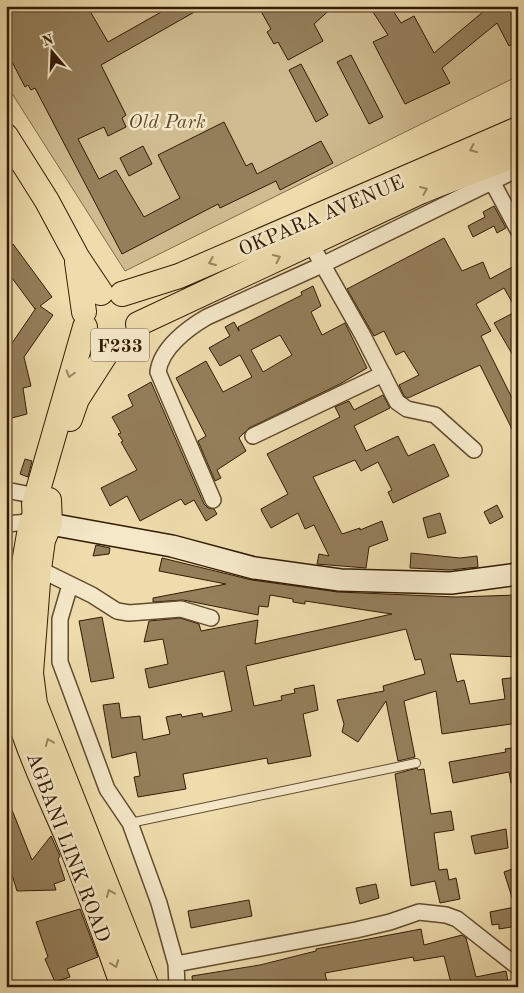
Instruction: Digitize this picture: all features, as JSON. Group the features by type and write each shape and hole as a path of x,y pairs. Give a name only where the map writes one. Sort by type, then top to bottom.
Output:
{"main road":[{"name":"OKPARA AVENUE","path":"138,324 305,233 518,128"},
{"name":"F233","path":"8,142 47,201 77,258 112,293 135,306 138,324 128,340 111,346 95,341 84,320 77,258"},
{"name":"OKPARA AVENUE","path":"112,293 179,276 420,192 465,173 489,175 518,153"},
{"name":"F233","path":"84,320 92,298 112,293"},
{"name":"AGBANI LINK ROAD","path":"84,320 36,496 42,522 43,540 32,566 14,640 12,677 16,707 74,852 123,987"},
{"name":"AGBANI LINK ROAD","path":"42,522 68,424 77,399 111,346"},
{"name":"AGBANI LINK ROAD","path":"32,566 31,673 34,704 147,987"}],"street":[{"path":"213,500 158,372 159,363 173,345 199,322 324,264 489,175 518,169"},
{"path":"489,175 518,230"},
{"path":"305,233 324,264 400,405 407,409 435,415 474,450"},
{"path":"253,436 383,374"},
{"path":"6,490 36,496"},
{"path":"6,524 42,522 172,546 254,568 340,580 451,583 518,574"},
{"path":"32,566 92,595 117,611 129,613 181,609 211,618"},
{"path":"70,586 60,619 60,662 107,789 130,823 159,903 176,964 177,987"},
{"path":"176,964 356,930 390,922 419,912 446,915 457,919 518,967"}],"lane":[{"path":"130,823 416,762"}],"green space":[{"name":"Old Park","path":"6,6 518,6 518,76 125,271 6,84"}],"building":[{"path":"19,6 87,6 108,42 163,11 161,6 205,6 101,65 126,115 122,118 126,127 108,136 104,127 78,139 99,179 116,170 144,217 180,198 158,155 224,122 246,166 252,163 257,174 321,141 333,163 280,190 276,181 220,208 218,204 122,254 35,88 31,90 28,85 25,87 6,50 6,12"},
{"path":"258,6 334,6 314,24 323,41 288,60 278,42 274,44 267,32 271,29"},
{"path":"369,6 390,6 401,23 414,16 434,53 490,6 518,6 518,41 509,46 497,23 442,68 450,83 405,104 373,42 388,35"},
{"path":"351,55 383,117 369,124 337,62"},
{"path":"301,64 328,115 316,122 289,70"},
{"path":"143,146 152,164 129,176 120,158"},
{"path":"494,206 506,228 497,233 494,226 473,237 468,226 485,217 483,212"},
{"path":"444,238 462,271 483,262 490,279 518,264 518,364 494,323 517,311 504,288 476,304 491,331 481,336 518,410 518,441 480,365 408,398 404,396 399,385 419,375 404,351 396,355 384,331 374,336 347,289"},
{"path":"13,244 52,297 40,306 53,315 24,357 31,386 23,388 27,414 8,419 6,352 36,308 6,270 6,249"},
{"path":"313,286 321,306 311,312 322,335 345,323 367,368 340,384 249,428 239,438 246,451 217,470 221,478 215,481 198,441 206,436 176,378 206,361 223,392 252,377 240,355 220,366 209,348 230,336 225,327 234,322 239,331 238,327 302,295 301,292","holes":["280,335 292,355 263,372 251,350"]},
{"path":"151,382 204,504 208,508 214,509 217,514 206,521 194,500 185,505 181,499 140,521 127,496 110,506 101,488 137,470 121,442 123,441 118,434 121,433 112,417 133,406 128,395"},
{"path":"383,395 390,408 354,426 366,451 398,436 408,456 434,444 449,476 393,503 388,492 392,490 378,462 361,471 355,460 313,477 342,534 360,528 360,530 382,521 388,540 369,547 366,568 317,564 319,554 329,556 314,525 305,529 298,513 271,528 262,512 261,509 288,494 267,454 340,417 335,407 349,401 354,410"},
{"path":"25,459 32,461 28,477 20,474"},
{"path":"497,505 503,517 490,524 484,512"},
{"path":"440,513 446,533 428,538 423,518"},
{"path":"96,545 110,548 109,554 93,556"},
{"path":"411,553 460,558 477,556 478,567 450,570 410,568"},
{"path":"162,558 252,580 338,592 456,597 518,595 518,657 450,654 457,682 464,680 470,704 505,699 502,679 518,677 518,723 442,734 436,691 404,701 415,757 398,761 386,701 358,742 342,732 344,724 337,700 384,691 383,686 425,674 421,659 415,660 406,629 246,666 254,706 282,700 281,696 295,693 294,689 314,685 318,710 303,714 311,756 268,764 267,758 183,774 186,789 138,797 134,777 140,776 136,752 112,758 103,705 119,703 121,718 140,716 143,740 170,734 166,717 181,714 182,717 202,713 203,717 232,711 224,671 149,688 145,669 168,664 163,639 144,642 149,621 180,618 199,624 201,631 258,620 255,644 392,614 305,601 305,604 293,602 293,599 270,595 268,607 259,606 258,615 183,600 153,602 153,598 226,584 159,571"},
{"path":"102,617 114,678 91,682 79,621"},
{"path":"518,747 518,783 511,783 509,772 453,783 449,762 506,752 505,749"},
{"path":"417,768 418,770 424,769 431,814 451,811 454,830 434,833 439,870 447,869 449,880 456,878 460,899 440,903 435,881 411,886 395,774"},
{"path":"6,795 32,860 51,836 60,856 58,859 65,880 54,884 56,890 17,891 9,865 6,865"},
{"path":"506,829 508,848 475,854 471,836"},
{"path":"518,867 518,926 499,929 499,924 492,925 490,912 515,907 504,872"},
{"path":"376,884 379,898 360,904 356,888"},
{"path":"249,900 252,916 191,928 188,911"},
{"path":"80,909 98,957 67,969 70,977 55,982 45,959 48,957 36,922"},
{"path":"421,929 424,945 462,935 466,938 476,977 506,971 509,987 452,987 444,956 414,961 413,957 325,973 328,987 269,987 268,984 257,987 193,987 192,976 260,965 316,951 316,949"}]}
